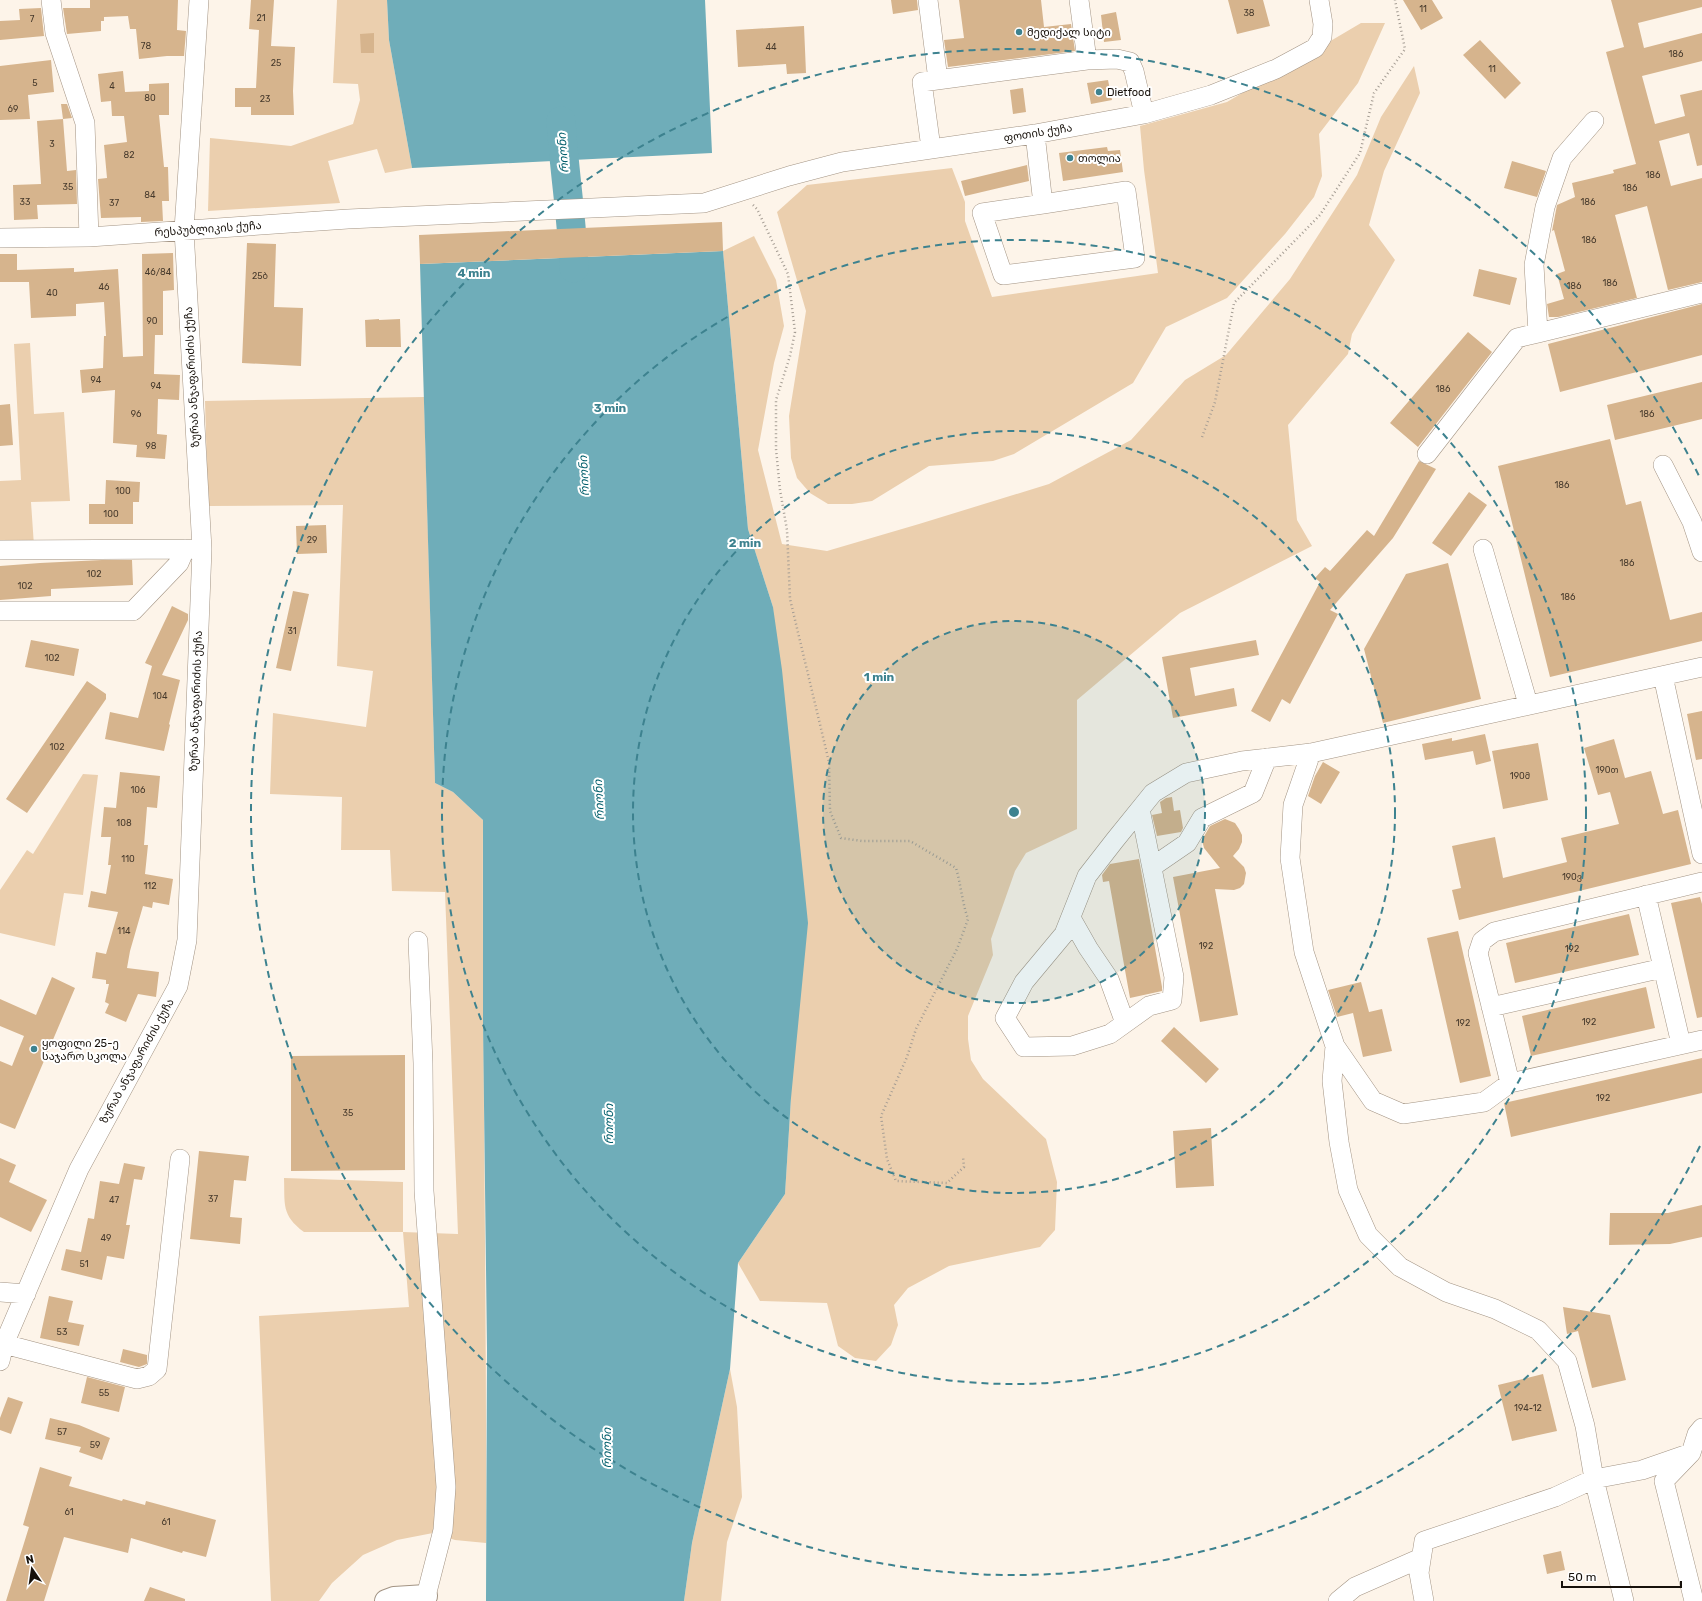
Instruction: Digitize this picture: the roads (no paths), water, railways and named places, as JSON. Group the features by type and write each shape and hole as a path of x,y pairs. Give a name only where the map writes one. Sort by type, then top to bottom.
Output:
{"main road":[{"path":"386,1601 394,1598 426,1598"}],"street":[{"path":"51,0 55,33 85,123 89,236"},
{"name":"ზურაბ ანჯაფარიძის ქუჩა","path":"2,1352 79,1169 178,986 187,940 194,549 184,230 199,0"},
{"path":"928,0 938,80"},
{"path":"1079,0 1087,60"},
{"name":"ფოთის ქუჩა","path":"704,203 789,176 842,162 1036,134 1144,114 1211,95 1276,69 1315,48 1322,37 1323,24 1319,0"},
{"path":"931,148 922,82 1087,60 1117,59 1130,62 1134,71 1144,114"},
{"path":"1538,333 1534,265 1545,207 1562,158 1594,121"},
{"path":"1036,134 1043,204"},
{"path":"1126,191 1135,258 1003,275 982,213 1043,204 1126,191"},
{"name":"რესპუბლიკის ქუჩა","path":"0,238 89,236 416,216 704,203"},
{"path":"1427,454 1517,338 1702,293"},
{"path":"1664,465 1697,516 1702,552"},
{"path":"0,550 194,549"},
{"path":"0,611 133,611 194,549"},
{"path":"1483,549 1528,704"},
{"path":"1140,809 1174,977 1172,1000 1149,1006 1110,1034 1072,1046 1024,1047 1006,1018 1024,982 1064,934 1087,876 1140,809 1153,793 1186,774 1242,761 1311,753 1528,704 1702,667"},
{"path":"1663,676 1702,854"},
{"path":"1311,753 1293,805 1290,858 1304,952 1335,1046 1373,1101 1403,1114 1484,1102 1510,1083 1702,1040"},
{"path":"1152,867 1187,843 1202,818 1253,793 1267,758"},
{"path":"1510,1083 1478,953 1482,941 1494,932 1702,882"},
{"path":"1646,895 1681,1044"},
{"path":"1070,918 1109,979 1125,1023"},
{"path":"418,941 424,1191 446,1487 443,1530 426,1598"},
{"path":"1491,1007 1663,968"},
{"path":"1335,1046 1332,1081 1339,1142 1348,1190 1368,1235 1400,1267 1446,1292 1495,1309 1538,1330 1567,1361 1586,1426 1594,1479 1624,1601"},
{"path":"2,1352 137,1379 149,1376 157,1369 180,1159"},
{"path":"0,1292 26,1294"},
{"path":"1695,1589 1664,1481 1691,1453 1697,1434 1702,1428"},
{"path":"1424,1601 1419,1573 1424,1541 1556,1497 1594,1479 1642,1470 1691,1453"},
{"path":"1338,1601 1355,1587 1421,1558"}],"water":[{"path":"387,0 705,0 712,153 412,168 389,40"},
{"path":"723,251 748,529 773,607 782,670 808,923 791,1098 785,1194 738,1263 730,1369 692,1543 684,1601 486,1601 487,1349 483,1023 483,820 453,792 435,783 420,264"}],"waterway":[{"name":"რიონი","path":"561,121 572,231 574,268"}],"place":[{"name":"მედიქალ სიტი","path":"1019,32"},
{"name":"Dietfood","path":"1099,92"},
{"name":"თოლია","path":"1070,158"},
{"name":"ყოფილი 25-ე საჯარო სკოლა","path":"34,1049"}]}
